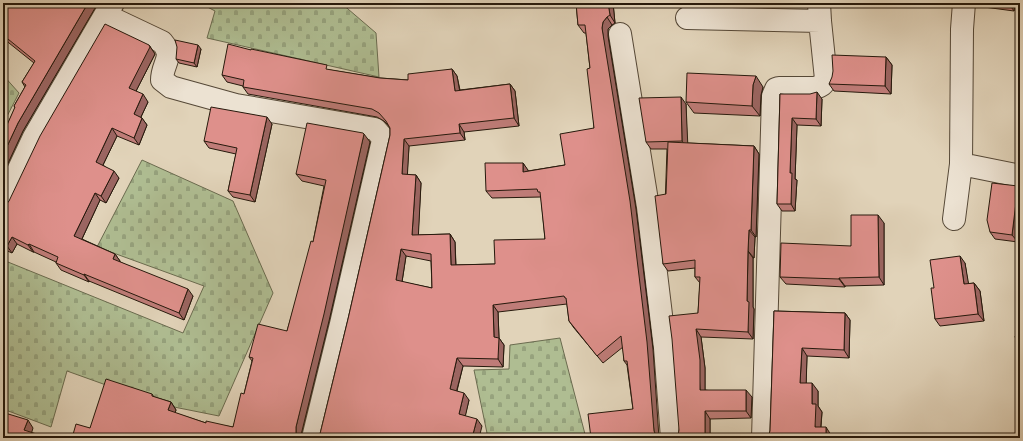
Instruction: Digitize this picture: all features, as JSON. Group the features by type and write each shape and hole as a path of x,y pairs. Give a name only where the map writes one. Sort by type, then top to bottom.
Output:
{"street":[{"path":"954,219 961,164 962,29 964,3"},
{"path":"3,203 34,136 109,9 162,42 167,47 169,53 162,75 162,80 171,87 236,105 375,129 382,137 381,148 341,324 313,438"},
{"path":"687,18 819,12 826,79 824,83 820,87 815,88 778,88 773,96 763,438"},
{"path":"620,34 648,207 665,348 672,438"},
{"path":"961,164 1020,176"}],"green space":[{"path":"200,3 341,3 376,33 379,77 207,38 215,11"},
{"path":"3,75 19,93 3,124"},
{"path":"142,160 233,201 273,293 219,416 159,404 67,371 51,427 3,409 3,260 183,333 204,286 97,247"},
{"path":"560,338 586,438 488,438 474,370 509,369 510,345"}],"building":[{"path":"3,3 88,3 18,123 3,155 3,134 15,107 14,106 26,85 22,82 35,61 3,35"},
{"path":"576,3 608,3 610,15 603,22 602,28 630,201 647,342 654,431 657,438 591,438 588,414 633,409 627,361 624,361 621,336 597,356 569,321 566,298 564,296 493,305 494,337 499,338 498,359 457,358 450,389 464,393 459,414 477,419 472,438 317,438 320,434 348,319 390,135 390,128 379,113 372,109 243,87 244,80 222,75 228,44 327,65 326,69 380,78 408,80 408,74 452,69 455,91 510,84 514,118 459,124 460,133 404,139 402,174 416,175 412,235 450,234 451,265 495,264 494,240 545,239 540,192 538,192 537,189 486,191 485,163 523,163 523,172 565,165 560,134 594,128 587,69 590,68 585,25 578,25","holes":["401,249 431,254 432,288 396,280"]},
{"path":"105,24 149,45 150,47 129,88 143,94 134,114 142,118 134,138 112,128 96,162 114,171 101,196 95,193 74,236 115,254 113,259 188,289 179,313 56,263 58,257 12,237 7,246 3,244 3,207 9,201 40,136"},
{"path":"175,40 198,45 194,63 176,59 177,47"},
{"path":"832,55 886,57 885,86 829,84 833,71"},
{"path":"687,73 756,76 753,85 752,106 686,102"},
{"path":"817,92 816,119 792,118 790,173 792,173 791,204 777,204 780,94 810,94"},
{"path":"681,97 682,141 646,142 639,98"},
{"path":"211,107 267,117 250,195 228,191 237,148 204,141"},
{"path":"307,123 364,134 324,314 296,427 296,434 298,438 72,438 76,424 90,428 106,379 152,394 152,396 171,402 168,410 206,423 206,421 233,427 241,393 244,394 253,358 249,357 258,324 287,331 311,241 313,242 326,180 296,174"},
{"path":"668,142 754,146 751,230 749,230 748,251 748,332 696,329 700,360 700,390 746,390 746,411 705,411 705,438 676,438 679,430 669,316 698,313 700,277 695,277 695,260 663,264 655,196 666,194"},
{"path":"992,183 1018,186 1012,235 990,232 987,220"},
{"path":"851,215 878,215 879,277 839,279 780,277 781,243 851,246"},
{"path":"960,256 964,284 974,283 978,314 935,319 931,288 934,288 930,260"},
{"path":"774,311 845,313 844,350 802,348 800,383 812,383 812,404 816,404 815,427 826,427 826,438 767,438 770,431"},
{"path":"1020,335 1020,358 1015,336"},
{"path":"5,413 28,420 24,430 49,438 3,438 3,418"}]}
